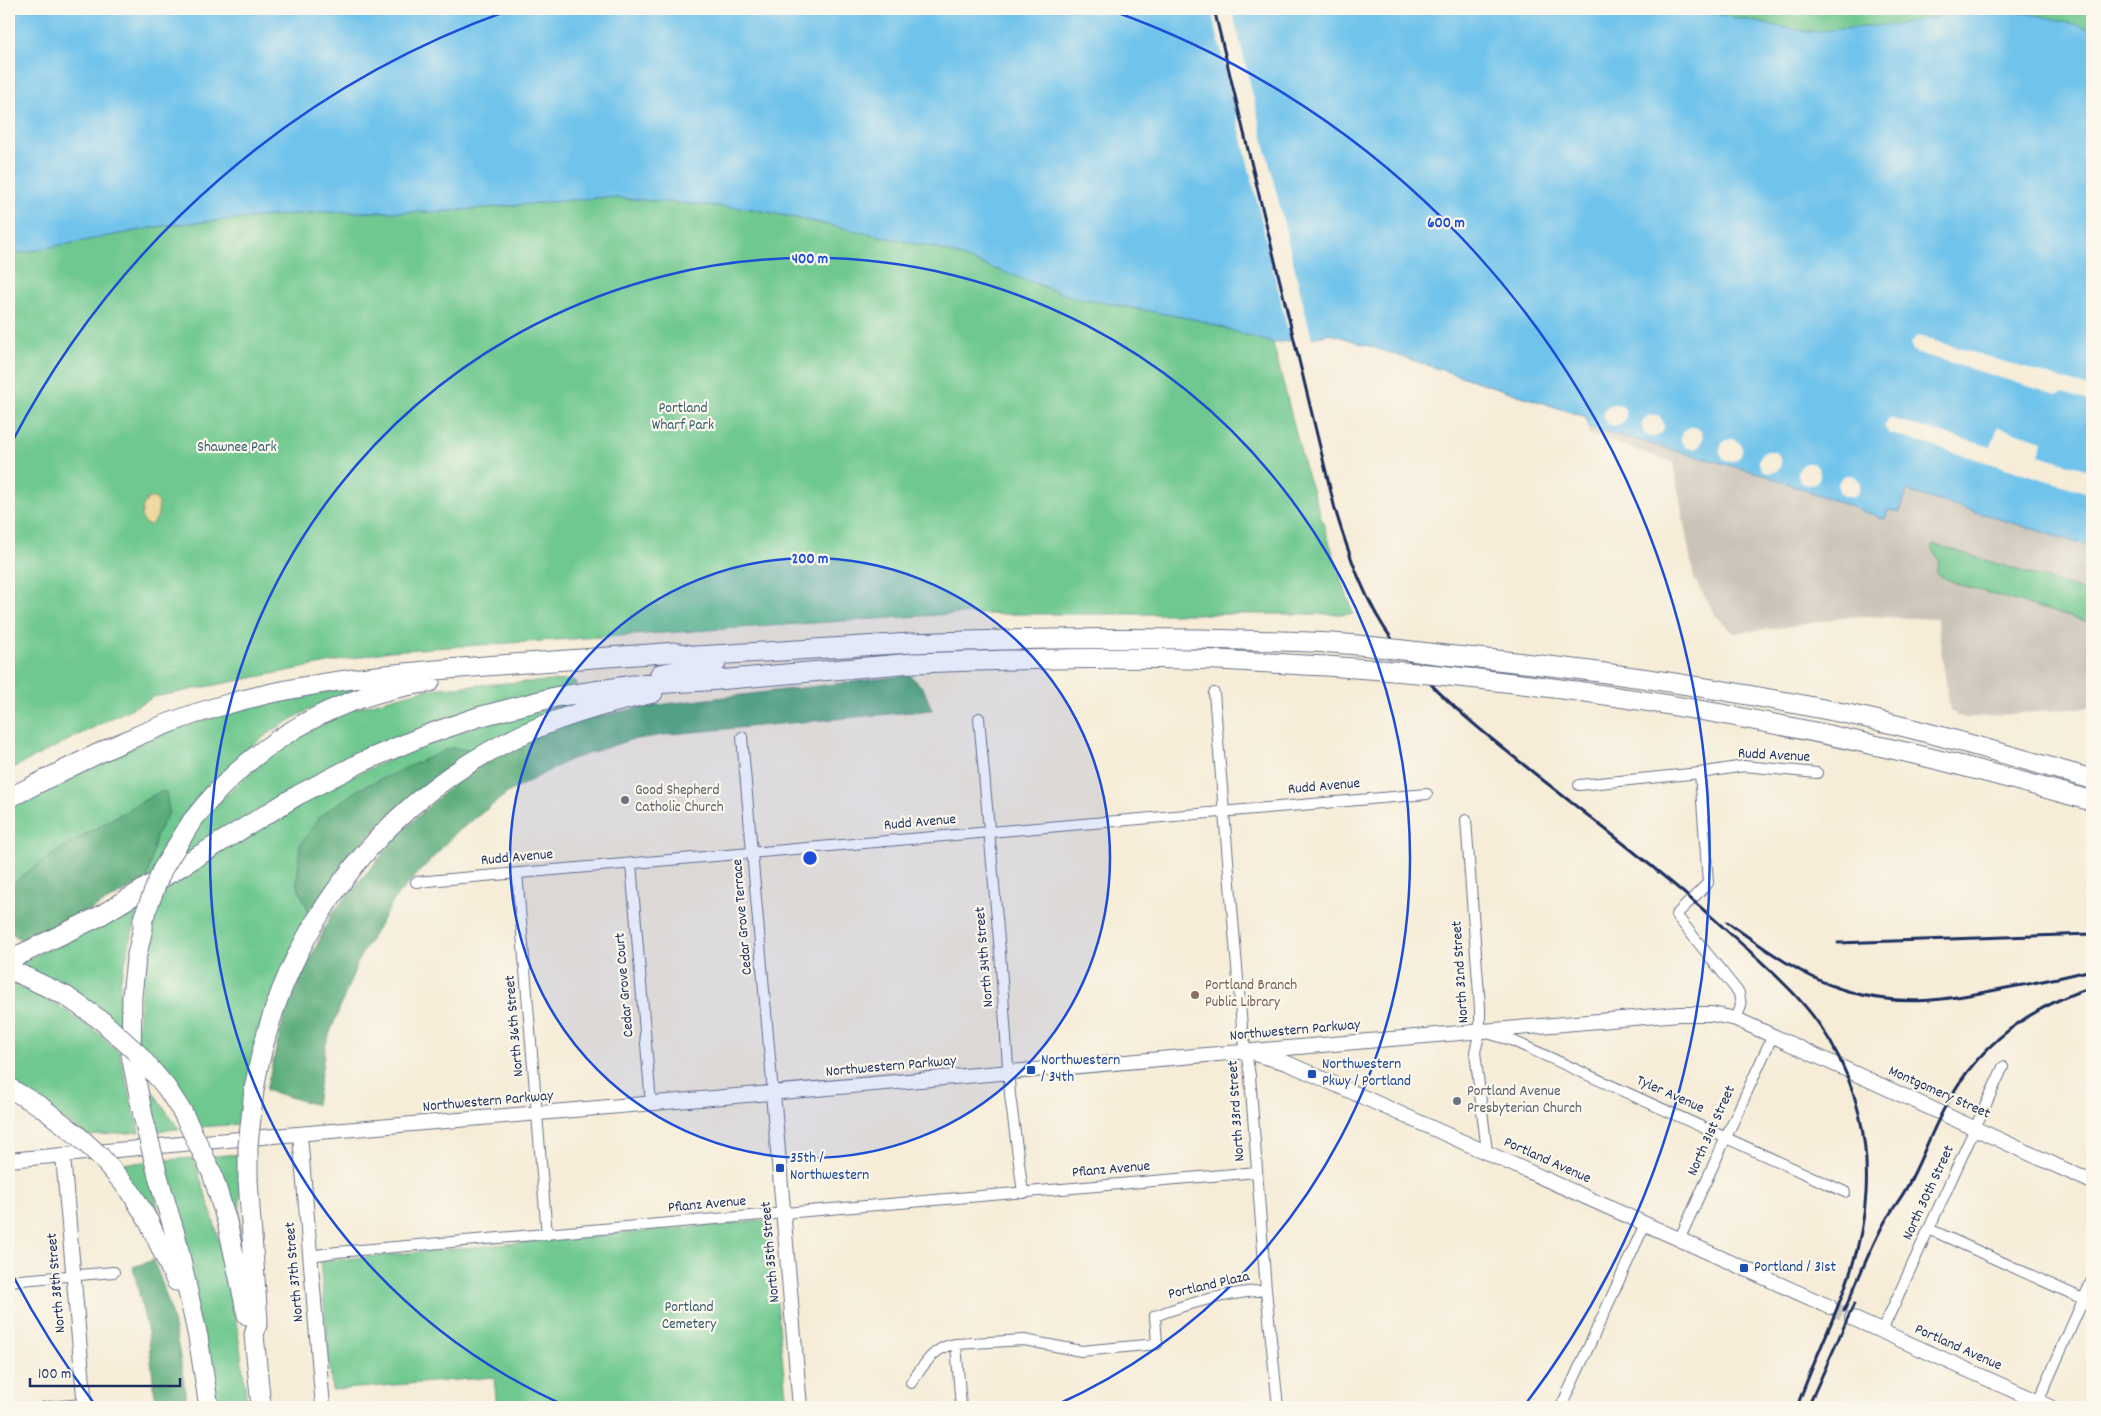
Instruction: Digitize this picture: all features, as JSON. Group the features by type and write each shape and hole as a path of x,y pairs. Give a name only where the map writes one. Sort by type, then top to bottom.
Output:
{"highway":[{"path":"209,1407 199,1346 176,1237 143,1116 131,1055 132,996 143,920 162,870 192,821 226,781 268,746 314,717 365,696 392,688 426,683 674,663 697,656 781,650 1028,638 1141,638 1335,643 1534,662 1701,686 1843,713 1914,730 2092,779"},
{"path":"10,963 283,798 341,766 438,724 511,702 781,650"},
{"path":"9,798 98,754 165,725 216,707 303,686 375,675 663,652 697,656"},
{"path":"10,963 98,917 314,786 378,754 478,717 555,697 633,685 706,681 912,663 1189,659 1366,669 1513,683 1681,707 1831,735 1941,760 2092,801"},
{"path":"260,1407 254,1335 258,1321 248,1180 249,1137 254,1090 268,1027 280,992 303,943 342,881 377,839 429,792 465,766 520,735 586,710 706,681"},
{"path":"10,963 66,996 102,1021 137,1053 166,1087 183,1113 212,1173 227,1222 249,1326 254,1335"},
{"path":"9,1088 40,1106 76,1134 100,1156 131,1192 149,1222 172,1273 190,1306"}],"street":[{"name":"North 33rd Street","path":"1214,694 1242,1027 1248,1052 1266,1290 1278,1407"},
{"name":"North 34th Street","path":"980,718 1008,1072 1023,1193"},
{"name":"Cedar Grove Terrace","path":"742,738 773,1093"},
{"name":"Rudd Avenue","path":"1579,785 1700,773 1744,766 1818,773"},
{"path":"1700,773 1708,883 1676,916 1738,993 1741,1006 1736,1019"},
{"name":"Rudd Avenue","path":"416,882 1427,794"},
{"name":"North 32nd Street","path":"1466,820 1480,1031 1475,1052 1487,1152"},
{"name":"Cedar Grove Court","path":"630,864 651,1104"},
{"name":"North 36th Street","path":"518,873 547,1235"},
{"name":"Northwestern Parkway","path":"9,1160 1679,1014 1712,1014 1736,1019 1772,1035"},
{"name":"Tyler Avenue","path":"1480,1031 1510,1040 1845,1192"},
{"name":"Montgomery Street","path":"1772,1035 2092,1182"},
{"name":"North 31st Street","path":"1679,1240 1772,1035"},
{"name":"Portland Avenue","path":"1248,1052 1287,1063 1830,1307"},
{"name":"North 30th Street","path":"1882,1331 2003,1067"},
{"name":"North 35th Street","path":"773,1093 800,1407"},
{"name":"North 37th Street","path":"300,1135 324,1407"},
{"name":"North 38th Street","path":"63,1156 85,1406"},
{"name":"Pflanz Avenue","path":"310,1256 337,1252 1257,1172"},
{"path":"1561,1407 1645,1224"},
{"path":"1929,1229 2088,1302"},
{"path":"9,1282 114,1272"},
{"path":"2044,1405 2088,1302 2092,1280"},
{"name":"Portland Plaza","path":"956,1344 1024,1340 1081,1351 1157,1344 1155,1316 1181,1306 1238,1292 1266,1290"},
{"name":"Portland Avenue","path":"1852,1318 2044,1405"},
{"path":"910,1383 938,1349 956,1344 962,1407"},
{"path":"45,1407 85,1406"}],"shaded area":[{"path":"1588,427 1762,474 1885,519 1886,485 2092,547 2092,707 1965,718 1950,711 1937,619 1864,616 1734,633 1716,616 1694,579 1673,462 1588,434"}],"green space":[{"path":"1690,9 2092,9 2092,71 1808,32"},
{"path":"605,197 754,209 937,248 1073,297 1198,320 1273,343 1304,465 1353,614 950,614 389,651 154,697 9,770 9,255 167,225 318,212 440,212"},
{"path":"1933,544 2092,593 2092,623 1960,585 1936,574 1939,560 1931,548"},
{"path":"910,675 923,688 932,710 671,734 630,740 569,760 509,792 456,833 396,897 359,959 326,1043 316,1105 266,1090 285,1012 332,913 407,826 470,769 552,727 641,707"},
{"path":"576,681 576,686 486,707 177,861 196,824 271,752 338,713 427,689"},
{"path":"374,684 351,691 307,711 285,723 245,751 211,785 147,880 156,836 169,812 166,792 159,792 82,836 9,886 9,806 97,762 172,730 276,699"},
{"path":"589,699 320,816 300,846 297,885 310,914 242,1124 199,1127 136,1042 148,924 165,886 291,809 342,781 422,745 477,726"},
{"path":"450,748 475,750 371,834 345,863 310,914 297,885 300,846 320,816 359,789"},
{"path":"159,792 166,792 169,812 156,836 147,880 26,944 9,931 9,886 63,848"},
{"path":"140,902 120,982 119,1024 18,964"},
{"path":"9,982 61,1007 97,1032 119,1052 139,1132 88,1136 9,1083"},
{"path":"143,1078 179,1129 157,1131"},
{"path":"241,1154 239,1240 213,1156"},
{"path":"193,1158 213,1219 228,1281 244,1375 247,1407 217,1407 164,1160"},
{"path":"147,1162 166,1241 115,1164"},
{"name":"Portland Cemetery","path":"769,1220 787,1407 497,1407 494,1377 332,1390 320,1261"},
{"path":"153,1260 171,1314 188,1407 156,1407 148,1333 133,1267"}],"sand":[{"path":"148,498 154,498 159,503 157,518 150,525 146,524 141,517 143,506"}],"water":[{"path":"9,9 1690,9 1808,32 1898,24 1980,9 1993,9 2037,15 2066,22 2092,29 2092,547 1907,491 1900,512 1888,510 1885,519 1762,474 1588,427 1586,417 1329,333 1322,336 1273,343 1198,320 1073,297 937,248 754,209 605,197 440,212 318,212 167,225 9,255"}],"pier":[{"path":"1211,9 1232,9 1312,340 1291,343"},
{"path":"1918,336 2092,388 2092,402 2063,393 2057,395 1915,352 1912,349 1911,342"},
{"path":"1615,404 1623,407 1626,415 1623,423 1615,426 1607,423 1604,415 1607,407"},
{"path":"1653,415 1661,418 1664,426 1661,434 1653,437 1645,434 1642,426 1645,418"},
{"path":"1889,418 1991,447 1998,427 2043,441 2039,455 2092,471 2092,494 1889,433 1884,426"},
{"path":"1692,427 1700,430 1703,438 1700,446 1692,449 1684,446 1681,438 1684,430"},
{"path":"1731,439 1739,442 1742,450 1739,458 1731,461 1723,458 1720,450 1723,442"},
{"path":"1770,451 1778,454 1781,462 1778,470 1770,473 1762,470 1759,462 1762,454"},
{"path":"1809,463 1817,466 1820,474 1817,482 1809,485 1801,482 1798,474 1801,466"},
{"path":"1849,475 1857,478 1860,486 1857,494 1849,497 1841,494 1838,486 1841,478"}],"tunnel":[{"path":"1830,1307 1852,1318"}],"railway":[{"path":"1214,9 1335,509 1346,544 1366,595 1384,627 1426,680 1462,714 1663,876 1774,974 1799,999 1820,1026 1830,1041 1847,1077 1854,1095 1863,1134 1866,1173 1863,1222 1849,1276 1797,1407"},
{"path":"1727,922 1782,960 1811,976 1841,989 1884,999 1904,1001 1944,999 2039,982 2092,970"},
{"path":"1838,943 2092,934"},
{"path":"1844,1311 1867,1257 1886,1220 1907,1187 1944,1109 1963,1078 1977,1060 2010,1029 2049,1005 2092,987"},
{"path":"1808,1407 1854,1304"}],"place":[{"name":"Good Shepherd Catholic Church","path":"625,800"},
{"name":"Portland Branch Public Library","path":"1195,995"},
{"name":"Northwestern / 34th","path":"1031,1070"},
{"name":"Northwestern Pkwy / Portland","path":"1312,1074"},
{"name":"Portland Avenue Presbyterian Church","path":"1457,1101"},
{"name":"35th / Northwestern","path":"780,1168"},
{"name":"Portland / 31st","path":"1744,1268"}],"park label":[{"name":"Portland Wharf Park","path":"683,418"},
{"name":"Shawnee Park","path":"237,448"}]}
